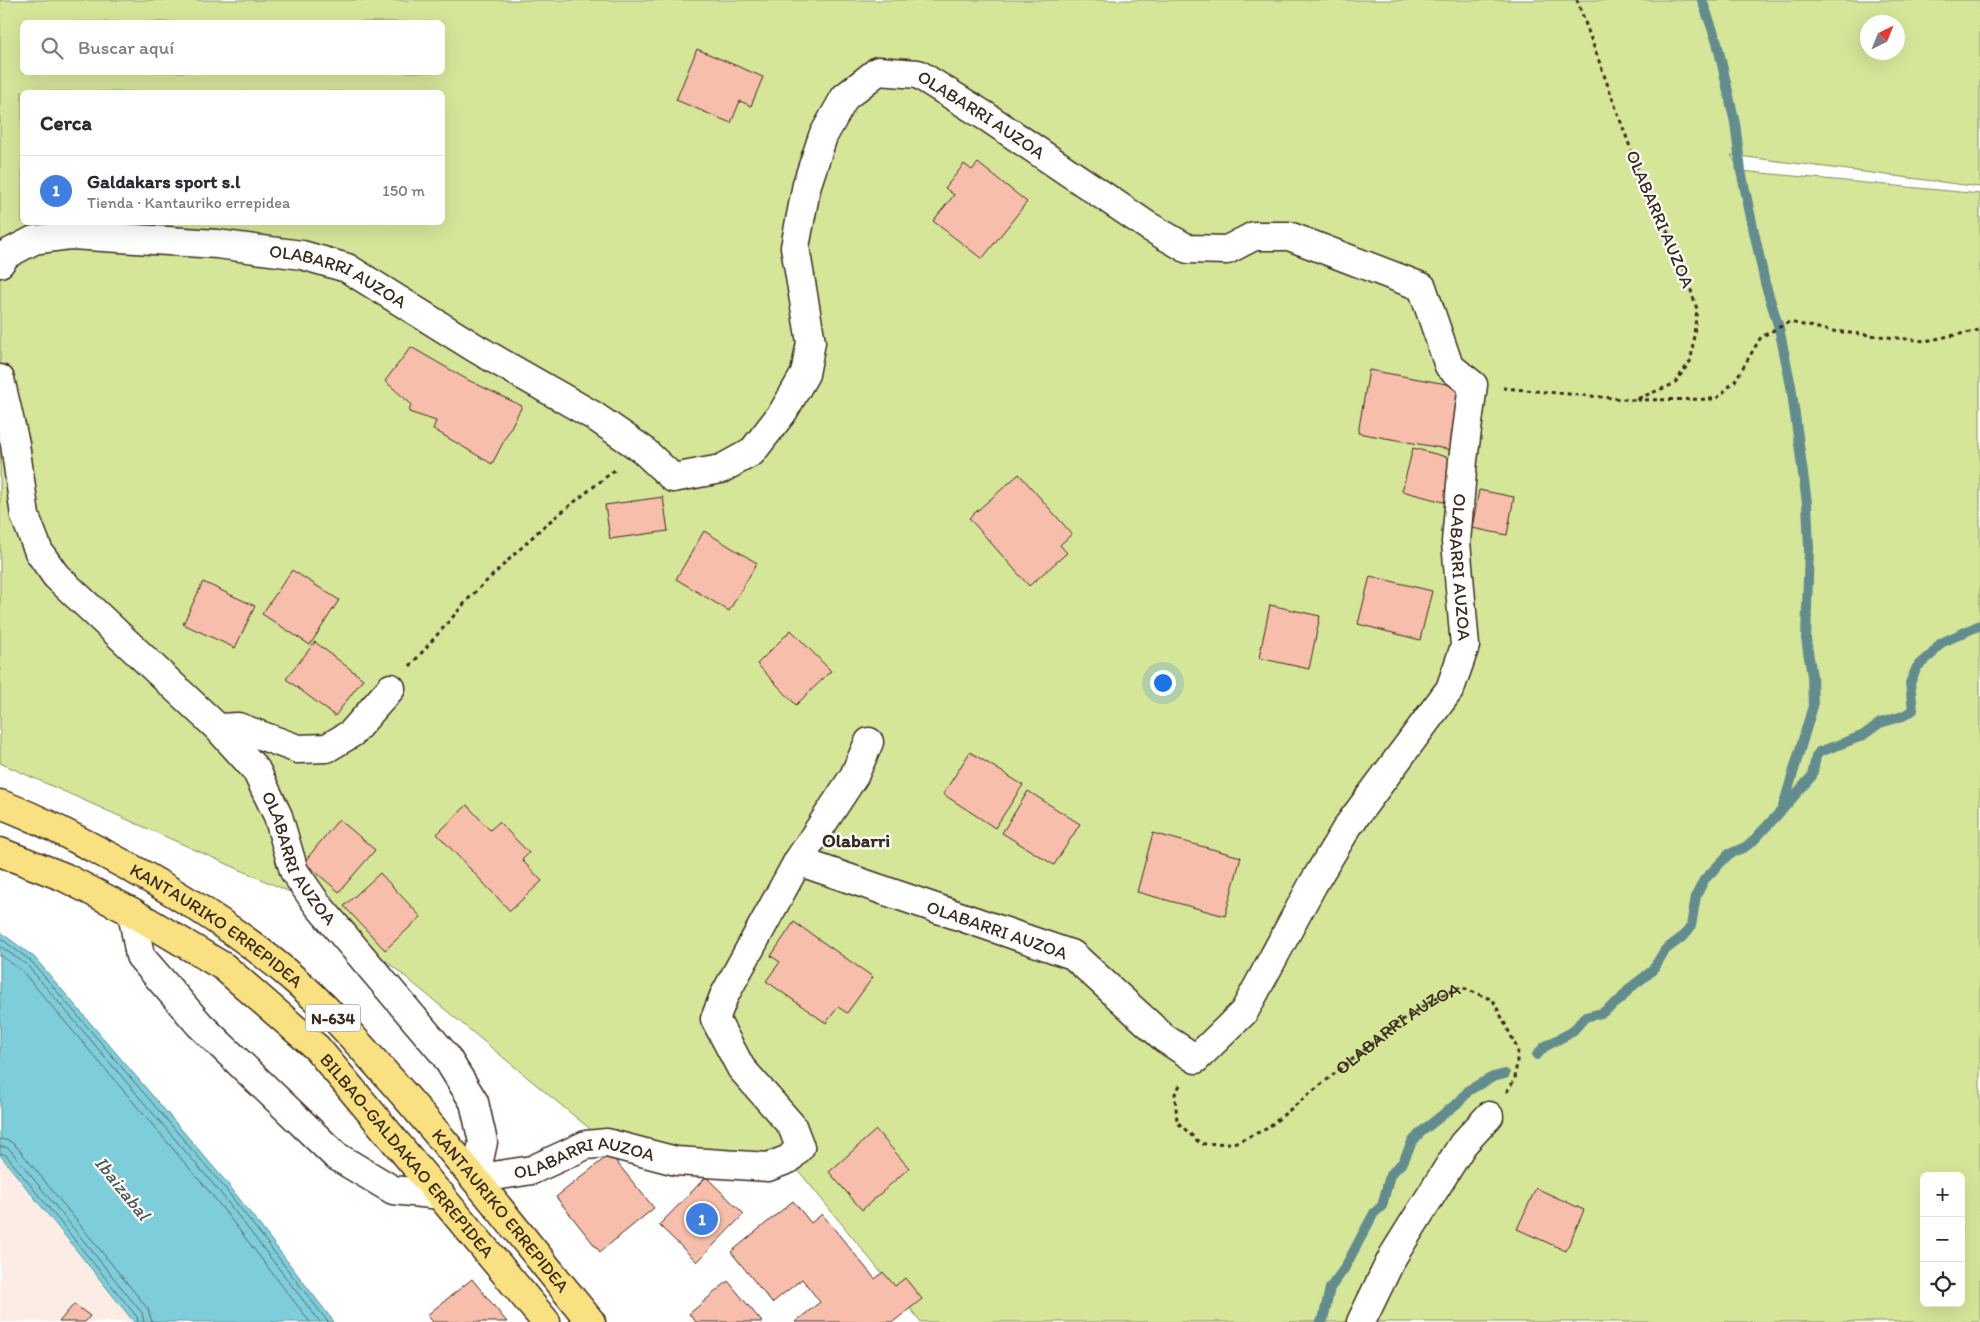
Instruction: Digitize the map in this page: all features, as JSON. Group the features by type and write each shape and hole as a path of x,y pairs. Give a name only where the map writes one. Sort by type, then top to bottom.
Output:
{"highway":[{"name":"KANTAURIKO ERREPIDEA","path":"0,804 30,815 136,870 258,949 297,981 360,1045 445,1141 591,1322"},
{"name":"BILBAO-GALDAKAO ERREPIDEA","path":"0,852 64,877 132,912 224,967 318,1048 546,1322"}],"lane":[{"name":"OLABARRI AUZOA","path":"0,263 7,254 34,240 71,235 217,244 302,255 347,268 477,349 594,416 642,449 673,478 720,469 752,452 783,412 805,374 811,342 795,247 807,184 823,136 845,97 878,71 918,74 987,117 1148,226 1188,249 1227,250 1254,236 1289,236 1422,287 1449,366 1473,385 1463,460 1456,542 1464,646 1450,689 1348,826 1313,884 1244,1012 1196,1059 1164,1038 1072,955 798,861"},
{"name":"OLABARRI AUZOA","path":"0,379 15,444 25,516 39,552 56,576 218,728 256,770 278,816 294,871 317,904 445,1055 474,1102 483,1142 475,1179 532,1170 586,1145 608,1143 676,1160 768,1167 788,1159 800,1147 792,1126 741,1068 715,1019 724,996 798,861 854,776 869,742"},
{"path":"218,728 238,727 298,749 327,748 352,733 391,688"},
{"path":"132,912 140,956 200,1025 336,1156 393,1190 441,1195"},
{"path":"1360,1322 1398,1248 1463,1144 1490,1116"}],"path":[{"name":"OLABARRI AUZOA","path":"1473,385 1541,393 1634,400 1674,384 1691,360 1697,309 1682,263 1639,172 1577,0"},
{"path":"1634,400 1716,399 1735,381 1762,337 1789,322 1832,331 1925,341 1980,330"},
{"path":"391,688 471,596 538,532 642,449"},
{"name":"OLABARRI AUZOA","path":"1196,1059 1175,1094 1177,1122 1201,1144 1234,1143 1266,1129 1395,1025 1432,1000 1461,987 1493,1000 1518,1050 1515,1079 1490,1116"}],"shaded area":[{"path":"0,1156 104,1286 134,1322 0,1322"}],"green space":[{"path":"0,0 1980,0 1980,187 1731,155 1741,171 1980,194 1980,1322 921,1322 789,1159 607,1143 317,904 0,763"}],"water":[{"name":"Ibaizabal","path":"0,932 34,957 228,1184 334,1322 134,1322 0,1155"}],"building":[{"path":"697,49 763,77 751,106 740,101 731,123 676,100"},
{"path":"978,163 1027,202 982,259 933,221 954,195 945,188 964,164 972,170"},
{"path":"411,347 468,380 522,406 492,464 433,429 436,421 409,412 411,404 385,381"},
{"path":"1369,370 1463,387 1452,450 1358,433"},
{"path":"1413,448 1458,460 1447,503 1402,491"},
{"path":"1019,474 1072,534 1060,545 1067,553 1029,586 969,518"},
{"path":"1479,490 1514,497 1507,535 1472,528"},
{"path":"663,497 668,531 610,539 605,505"},
{"path":"704,531 757,563 729,611 676,579"},
{"path":"292,570 339,600 310,645 262,614"},
{"path":"1370,576 1432,591 1420,640 1358,624"},
{"path":"203,582 255,606 235,648 183,624"},
{"path":"1270,605 1320,616 1309,669 1259,658"},
{"path":"791,630 831,671 796,705 757,664"},
{"path":"315,642 363,679 335,716 286,679"},
{"path":"970,752 1023,785 995,828 943,794"},
{"path":"1028,791 1080,824 1054,865 1002,833"},
{"path":"467,805 490,830 499,822 529,853 522,860 542,881 510,911 437,834"},
{"path":"339,819 375,850 339,892 304,862"},
{"path":"1153,833 1241,857 1225,916 1137,892"},
{"path":"380,873 421,917 385,950 344,906"},
{"path":"794,922 873,977 847,1013 838,1007 826,1023 766,981 780,962 771,956"},
{"path":"876,1130 909,1168 862,1210 829,1172"},
{"path":"610,1154 654,1208 600,1252 556,1197"},
{"path":"706,1177 744,1214 697,1262 659,1225"},
{"path":"1536,1188 1584,1210 1566,1251 1517,1229"},
{"path":"793,1201 811,1223 822,1214 875,1279 883,1272 895,1286 905,1278 922,1299 893,1322 795,1322 820,1302 802,1279 772,1303 731,1252"},
{"path":"472,1279 507,1322 433,1322 427,1315"},
{"path":"728,1281 762,1322 696,1322 689,1314"},
{"path":"74,1304 90,1316 85,1322 59,1322"}],"waterway":[{"path":"1702,0 1717,42 1735,123 1741,171 1765,283 1779,328 1791,386 1807,503 1809,548 1806,639 1812,676 1813,706 1782,810"},
{"path":"1537,1055 1544,1047 1572,1032 1585,1017 1602,1013 1620,1000 1630,988 1652,971 1665,950 1685,935 1691,926 1696,896 1704,880 1729,854 1752,842 1782,810 1812,776 1819,752 1862,736 1880,723 1903,716 1913,710 1910,683 1917,667 1941,643 1980,625"},
{"path":"1320,1322 1323,1320 1330,1288 1344,1269 1374,1213 1382,1206 1390,1175 1403,1162 1412,1142 1421,1132 1460,1101 1469,1090 1493,1077 1505,1074"}],"place":[{"name":"Galdakars sport s.l","path":"702,1219"}],"district":[{"name":"Olabarri","path":"856,840"}]}
